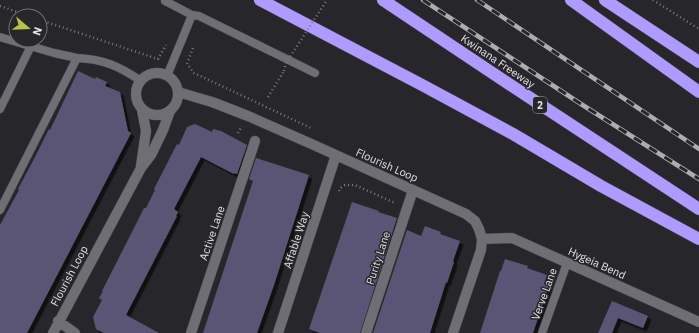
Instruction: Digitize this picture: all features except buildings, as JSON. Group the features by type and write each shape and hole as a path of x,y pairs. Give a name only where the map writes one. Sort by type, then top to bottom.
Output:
{"highway":[{"path":"260,0 506,130 602,186 699,239"},
{"name":"Kwinana Freeway","path":"383,0 699,209"},
{"path":"571,0 699,92"},
{"path":"606,0 699,62"}],"street":[{"path":"156,73 168,76 175,83 178,92 177,103 170,111 159,116 142,110 136,99 137,86 141,81 150,74 156,73"},
{"name":"Flourish Loop","path":"178,92 212,102 336,155 466,214 475,221 482,239"},
{"name":"Flourish Loop","path":"141,168 146,131 142,110"},
{"name":"Flourish Loop","path":"53,333 58,321 141,168 151,155 170,111"},
{"name":"Active Lane","path":"191,333 255,141"},
{"name":"Affable Way","path":"278,333 336,155"},
{"name":"Purity Lane","path":"366,333 413,190"},
{"name":"Hygeia Bend","path":"482,239 512,238 699,322"},
{"path":"453,333 481,250 482,239"},
{"path":"58,321 75,333"}],"lane":[{"path":"165,1 315,73"},
{"path":"168,76 192,14"},
{"path":"0,109 30,48"},
{"path":"39,48 77,58 107,63 126,71 141,81"},
{"path":"0,210 77,58"},
{"name":"Verve Lane","path":"542,333 567,262"}],"path":[{"path":"268,97 284,71 286,63 327,0"},
{"path":"653,0 699,29"},
{"path":"48,23 158,59 169,39"},
{"path":"193,48 187,64 194,73 317,131"},
{"path":"238,133 243,123"},
{"path":"336,195 340,188 345,185 355,185 401,206"}],"railway":[{"path":"423,0 581,104 699,179"},
{"path":"477,0 699,149"}]}
